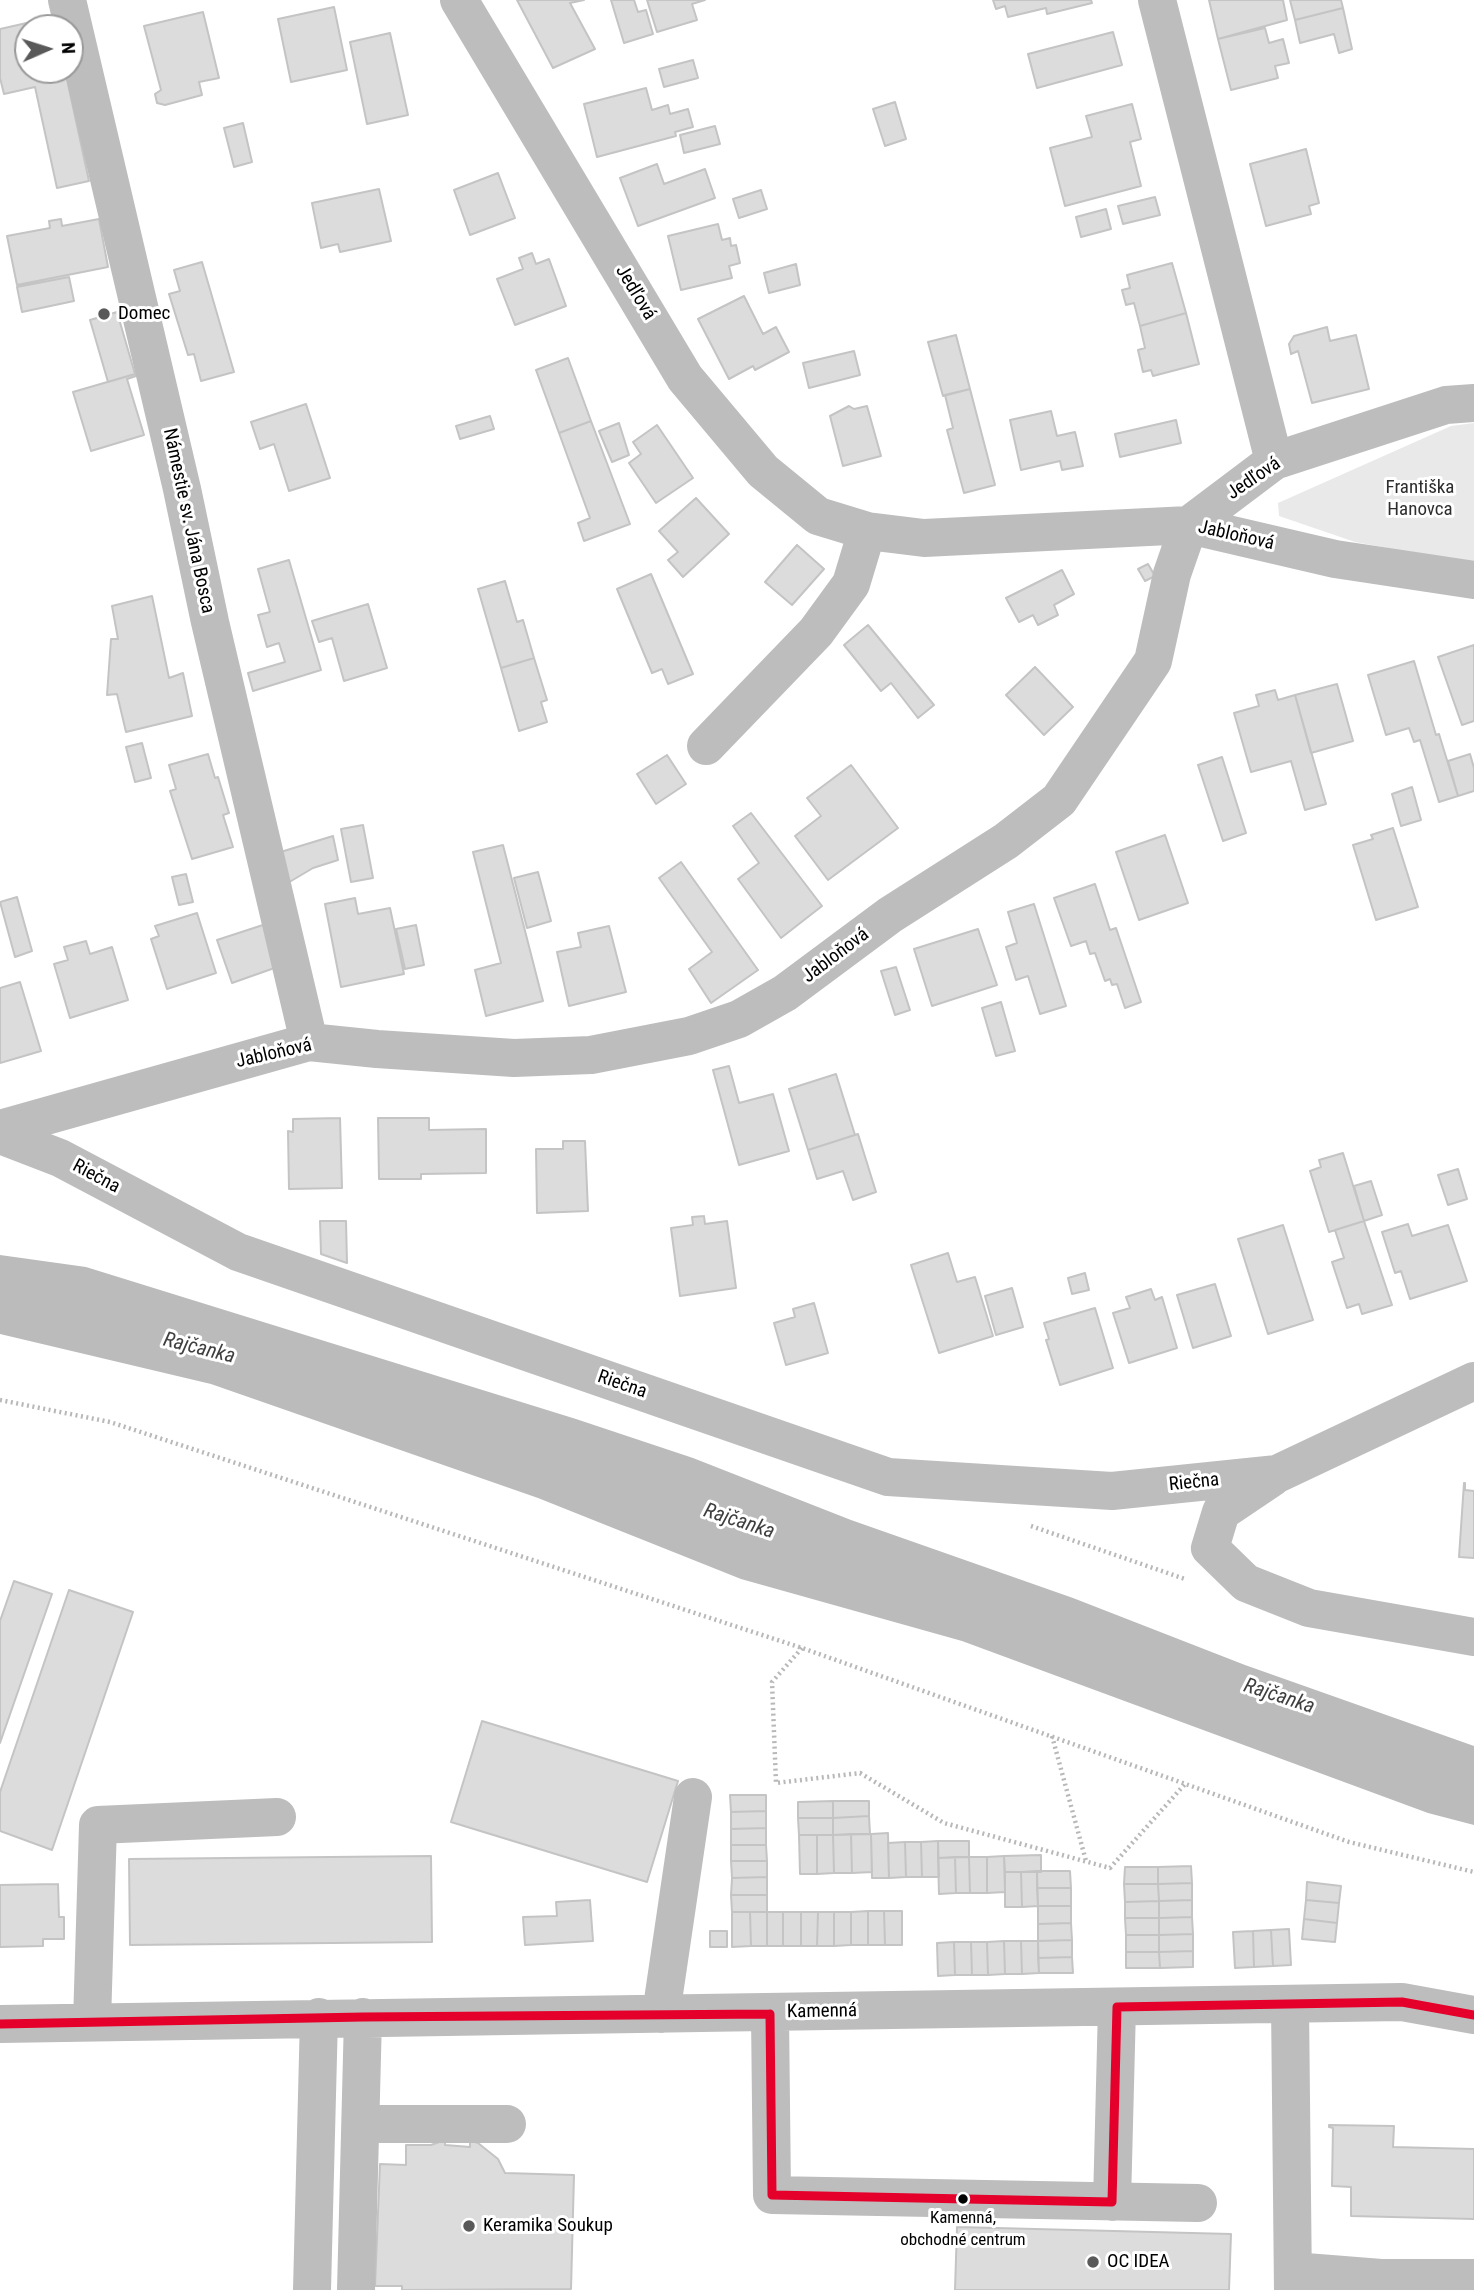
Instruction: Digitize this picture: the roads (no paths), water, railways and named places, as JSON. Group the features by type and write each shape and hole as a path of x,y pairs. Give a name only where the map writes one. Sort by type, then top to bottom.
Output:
{"street":[{"name":"Námestie sv. Jána Bosca","path":"67,0 309,1042"},
{"name":"Jedľová","path":"459,0 685,378 763,471 818,516 867,531 924,538 1189,524 1274,461 1446,405 1474,403"},
{"path":"1157,0 1274,461"},
{"name":"Jabloňová","path":"0,1129 309,1042 514,1058 591,1055 689,1036 738,1019 785,993 890,915 1006,841 1059,800 1153,662 1172,574 1189,524 1335,559 1474,580"},
{"path":"706,746 816,632 851,584 867,531"},
{"name":"Riečna","path":"0,1135 60,1158 238,1252 888,1477 1112,1492 1277,1474"},
{"name":"Riečna","path":"1474,1381 1277,1474 1221,1512 1210,1548 1246,1583 1309,1608 1474,1637"},
{"path":"661,2014 693,1797"},
{"path":"92,2022 98,1825 277,1817"},
{"name":"Kamenná","path":"0,2024 1402,2002 1474,2015"},
{"path":"1290,2004 1293,2280 1474,2278"},
{"path":"1112,2202 1117,2007"},
{"path":"770,2014 772,2195 1198,2203"},
{"path":"312,2290 319,2017"},
{"path":"356,2290 363,2017"},
{"path":"361,2124 507,2124"}],"water":[{"name":"Rajčanka","path":"0,1255 86,1267 576,1419 693,1458 851,1520 1073,1598 1245,1665 1474,1746 1474,1825 1428,1813 962,1641 741,1579 538,1498 211,1384 0,1334"}],"place":[{"name":"Domec","path":"104,314"},
{"name":"Kamenná, obchodné centrum","path":"963,2199"},
{"name":"Keramika Soukup","path":"469,2226"},
{"name":"OC IDEA","path":"1093,2262"}],"park label":[{"name":"Františka Hanovca","path":"1420,499"}]}
